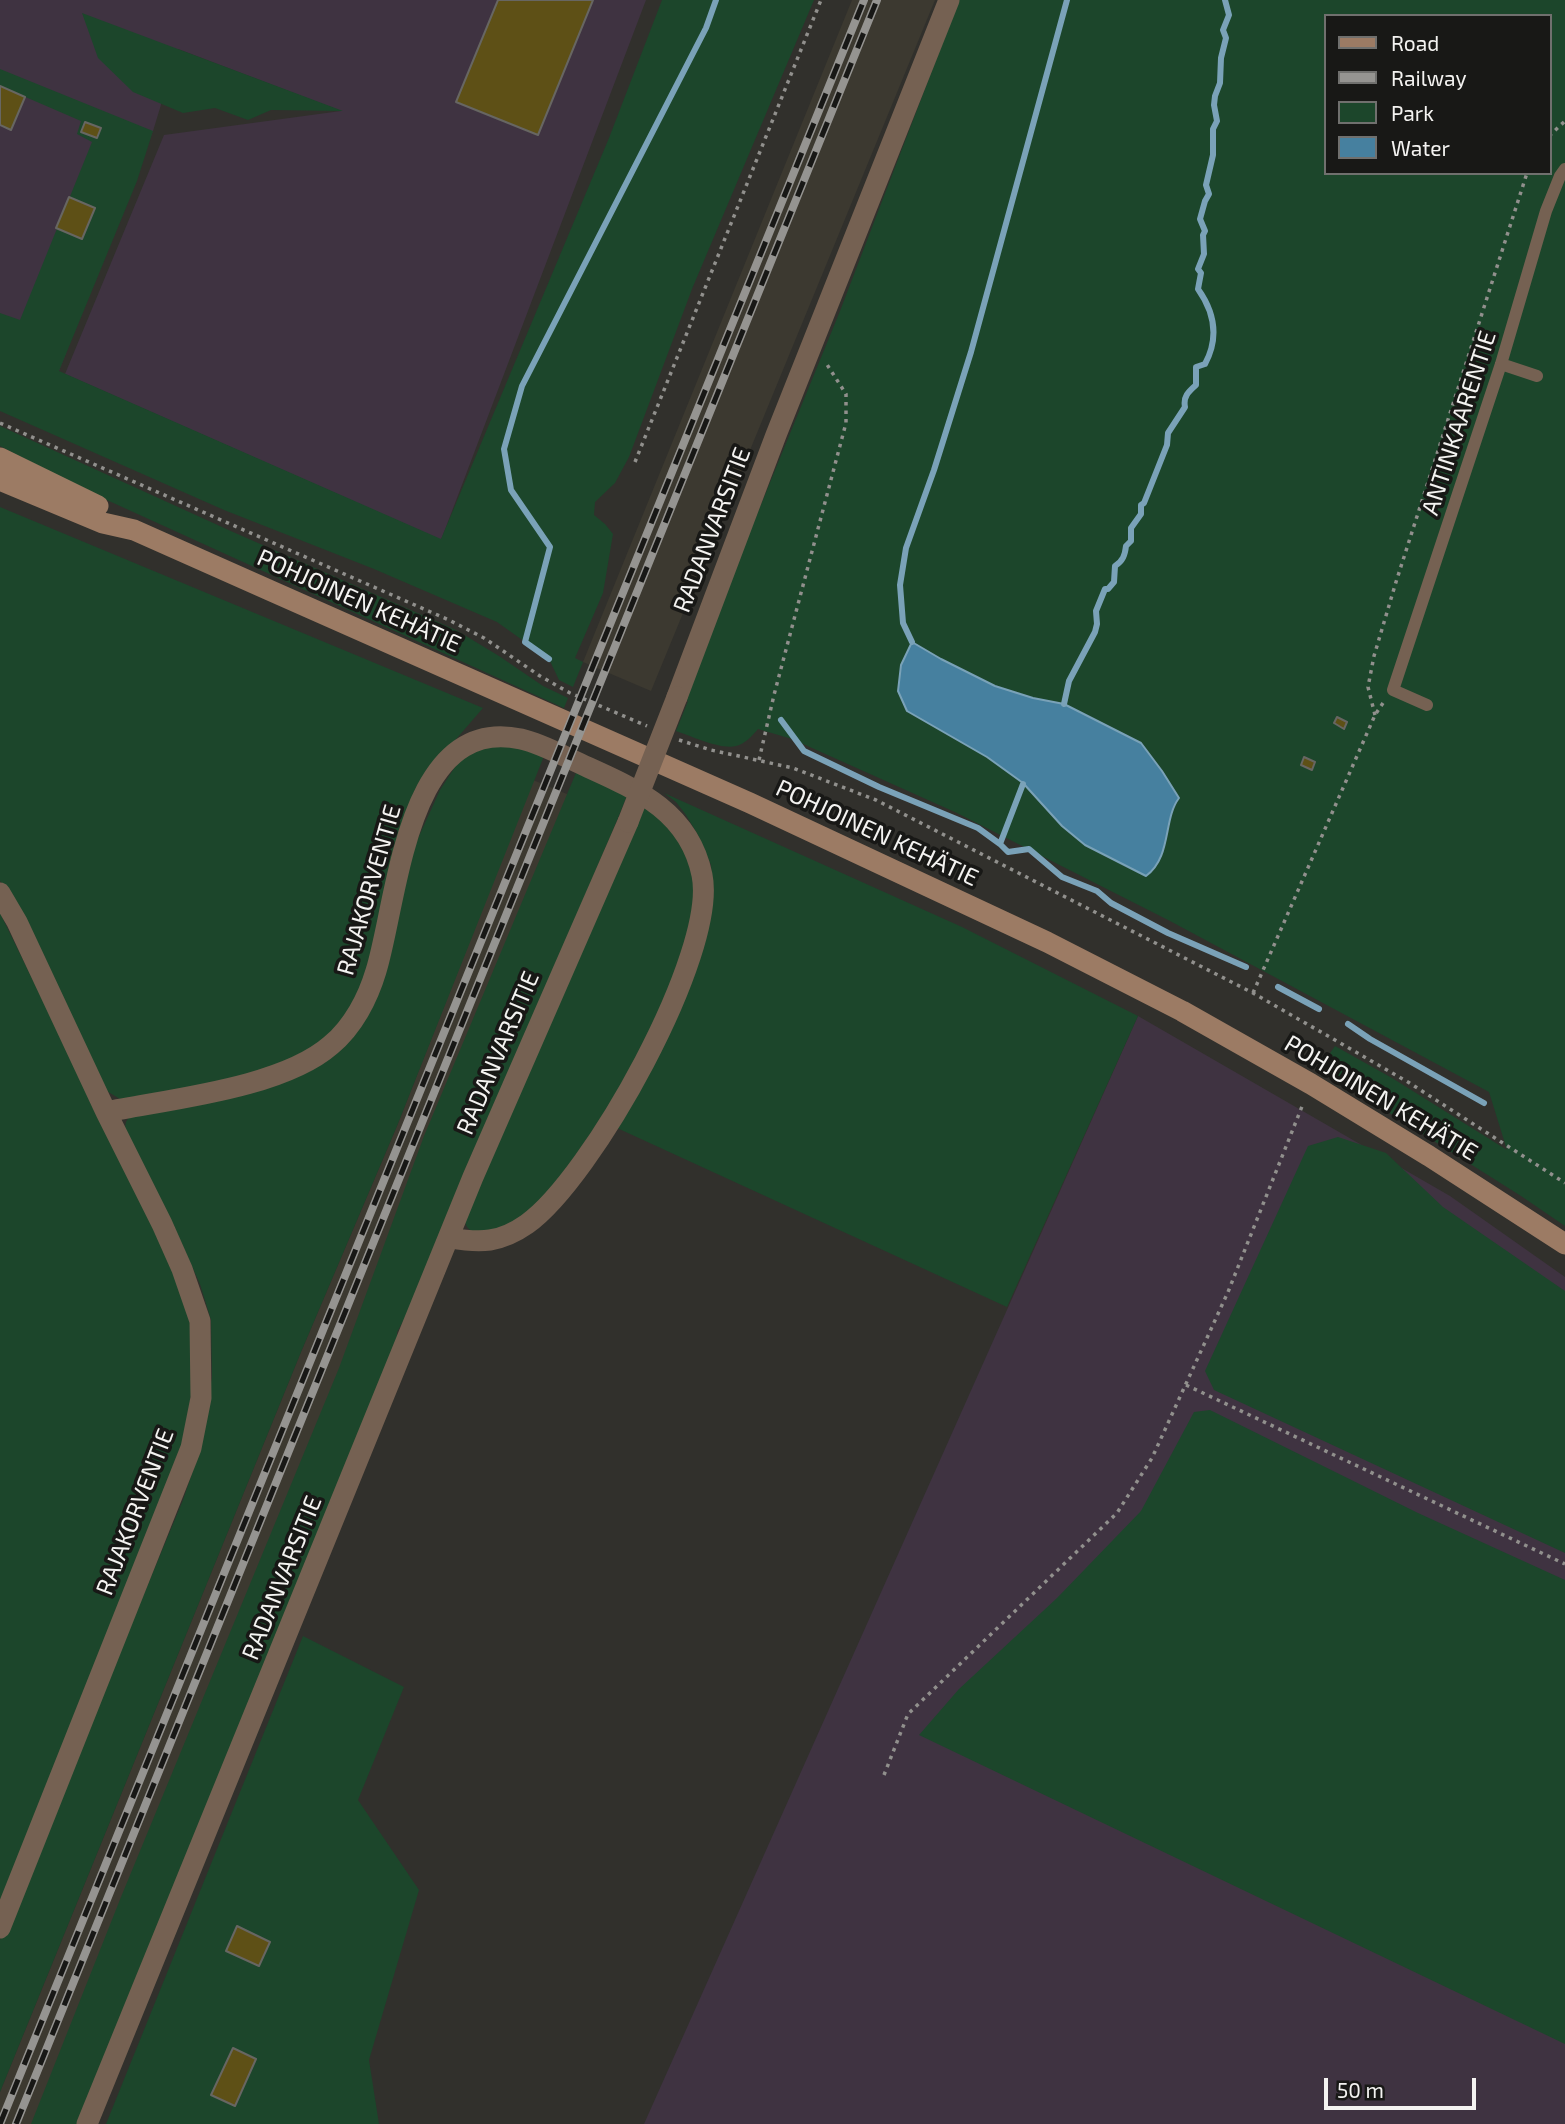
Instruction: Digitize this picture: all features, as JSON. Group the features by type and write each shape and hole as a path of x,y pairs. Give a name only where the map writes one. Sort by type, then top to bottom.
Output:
{"main road":[{"name":"POHJOINEN KEHÄTIE","path":"0,458 108,512 135,530 525,702 963,901 1047,942 1182,1011 1311,1084 1565,1244"},
{"name":"POHJOINEN KEHÄTIE","path":"0,480 103,523 135,530"}],"street":[{"name":"RADANVARSITIE","path":"87,2124 520,1067 628,822 776,435 949,0"},
{"name":"RAJAKORVENTIE","path":"106,1112 235,1087 304,1065 331,1045 351,1024 376,972 403,852 424,793 441,768 457,750 484,739 508,737 547,748 636,790 659,804 677,822 692,845 702,875 704,891 700,918 693,949 662,1026 633,1083 584,1163 556,1197 528,1223 504,1237 478,1242 450,1238"},
{"name":"RAJAKORVENTIE","path":"0,893 17,922 182,1269 200,1321 201,1398 191,1448 0,1928"}],"lane":[{"name":"ANTINKAARENTIE","path":"1393,690 1501,364 1546,211 1565,169"},
{"path":"1501,364 1536,376"},
{"path":"1393,690 1427,705"}],"path":[{"path":"635,463 821,0"},
{"path":"1551,134 1565,121"},
{"path":"1375,715 1368,687 1374,656 1526,175"},
{"path":"760,760 774,695 846,423 846,394 813,342"},
{"path":"0,422 449,620 484,638 570,693 654,729"},
{"path":"1253,993 1375,715 1393,690"},
{"path":"673,738 711,750 793,768 876,800 1253,993 1408,1082 1565,1183"},
{"path":"884,1775 908,1713 1117,1513 1152,1458 1228,1292 1311,1084"},
{"path":"1186,1385 1565,1564"}],"shaded area":[{"path":"0,0 646,0 441,540 65,374 164,135 341,111 178,49 153,131 59,371 0,347"},
{"path":"852,0 935,0 651,691 583,662"},
{"path":"533,780 603,809 68,2124 0,2124 0,2092 301,1352 397,1126"},
{"path":"1138,1016 1450,1196 1565,1277 1565,2124 644,2124"}],"green space":[{"path":"662,0 814,0 692,289 629,457 615,483 595,502 594,515 613,534 603,593 575,658 583,662 573,687 559,680 549,659 497,622 374,569 224,510 0,411 0,313 20,320 92,142 77,134 81,121 0,86 0,69 153,131 137,181 59,371 441,539 609,138"},
{"path":"959,0 1565,0 1565,1226 1325,1072 1324,1062 1335,1046 1392,1078 1507,1150 1489,1092 1170,921 957,813 792,739 758,729 742,743 730,747 676,731 688,701 682,698 840,311"},
{"path":"82,13 343,111 271,110 248,120 215,108 183,113 133,92 98,58"},
{"path":"0,426 456,630 543,686 568,698 564,708 87,491 0,446"},
{"path":"0,507 483,708 451,745 368,976 346,1022 304,1058 229,1082 120,1099 105,1090 9,892 0,881"},
{"path":"504,744 544,756 397,1126 301,1352 0,2092 0,1940 183,1500 201,1447 212,1377 211,1320 200,1284 124,1134 126,1122 130,1115 246,1089 355,1030 415,845 440,790 462,756 479,748"},
{"path":"578,768 628,793 618,818 409,1311 397,1332 397,1347 81,2124 31,2124 121,1897 339,1368 424,1136"},
{"path":"664,793 962,927 1138,1016 1007,1307 617,1128 700,951 713,894 711,865 698,835 676,802"},
{"path":"647,802 690,854 696,904 675,982 629,1078 537,1211 495,1233 473,1233 463,1218"},
{"path":"0,913 165,1250 192,1324 194,1377 183,1444 0,1904"},
{"path":"1338,1137 1386,1153 1443,1207 1565,1291 1565,1553 1214,1390 1205,1371 1308,1146"},
{"path":"1210,1410 1418,1513 1565,1580 1565,2044 919,1735 959,1689 1057,1598 1141,1511 1194,1412"},
{"path":"303,1636 404,1687 358,1800 419,1890 369,2060 379,2124 106,2124"}],"water":[{"path":"912,642 995,686 1064,704 1141,743 1179,798 1171,816 1164,849 1154,868 1146,876 1085,845 1062,826 1023,783 987,757 907,711 898,691 901,665"}],"building":[{"path":"498,0 593,0 538,135 456,102"},
{"path":"0,86 25,97 11,130 0,125"},
{"path":"85,122 101,128 97,138 81,132"},
{"path":"69,197 95,208 82,239 56,228"},
{"path":"1337,717 1347,722 1344,729 1334,723"},
{"path":"1304,757 1315,762 1312,770 1301,765"},
{"path":"237,1926 270,1942 259,1966 226,1951"},
{"path":"233,2048 256,2059 235,2106 211,2095"}],"waterway":[{"path":"549,659 525,642 550,547 511,490 504,449 522,386 706,28 716,0"},
{"path":"912,642 903,623 900,585 906,548 971,352 1067,0"},
{"path":"1064,704 1069,681 1095,632 1096,611 1105,589 1114,582 1115,566 1122,560 1126,546 1131,541 1131,528 1141,514 1141,505 1167,445 1168,433 1185,407 1187,395 1196,385 1196,367 1205,364 1212,345 1213,326 1208,307 1198,289 1201,273 1198,269 1204,254 1205,231 1200,219 1209,194 1206,185 1213,155 1213,129 1217,121 1215,96 1220,83 1221,58 1226,38 1223,30 1229,15 1225,0"},
{"path":"781,720 804,751 879,787 978,828 1000,844 1023,784"},
{"path":"1000,844 1008,852 1029,849 1062,877 1097,891 1111,903 1168,933 1246,967"},
{"path":"1278,987 1319,1009"},
{"path":"1348,1024 1484,1103"}],"railway":[{"path":"0,2124 864,0"},
{"path":"16,2124 877,0"}]}
